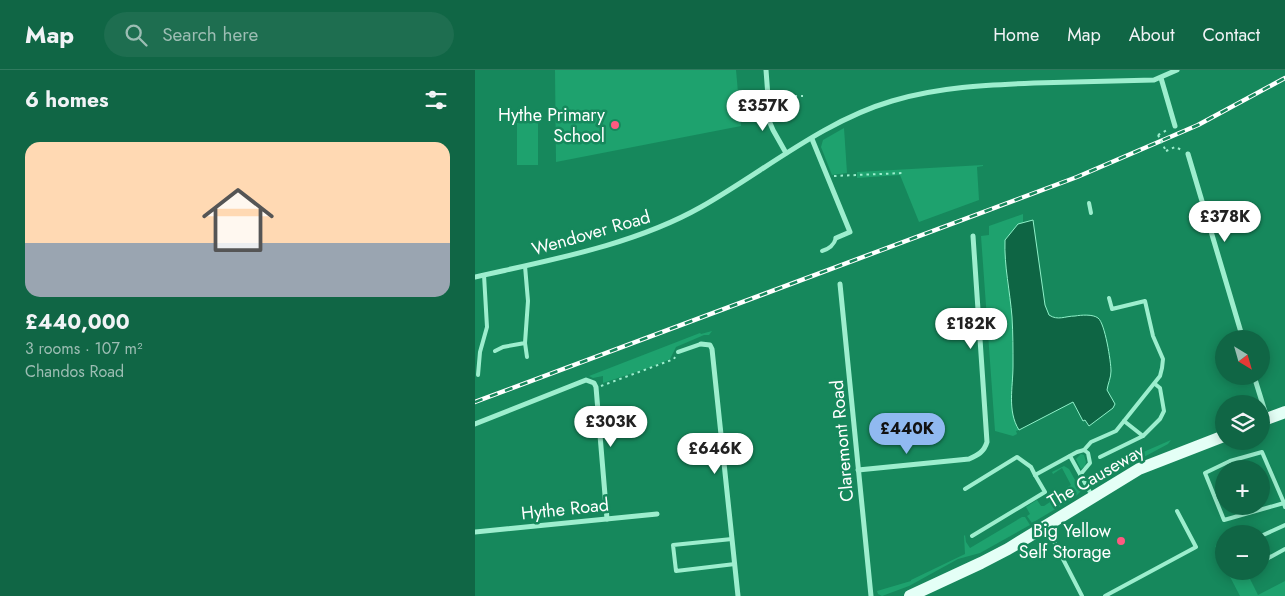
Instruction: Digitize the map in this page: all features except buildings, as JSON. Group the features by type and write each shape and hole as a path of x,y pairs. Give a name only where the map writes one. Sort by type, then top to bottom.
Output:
{"main road":[{"path":"1270,418 1285,412"},
{"name":"The Causeway","path":"910,596 981,563 1139,469 1215,439"}],"street":[{"path":"766,70 770,122 786,153"},
{"path":"1175,126 1161,78 1177,70"},
{"name":"Wendover Road","path":"475,277 621,241 661,227 701,207 786,153 851,116 891,101 927,92 973,85 1154,80 1161,78"},
{"path":"812,139 850,232 836,238"},
{"path":"1188,154 1240,330"},
{"path":"858,470 969,459 978,455 985,447 987,442 973,236"},
{"name":"Claremont Road","path":"840,284 871,596"},
{"path":"701,344 710,345 712,349 738,596"},
{"path":"475,424 586,380 595,385 607,519"},
{"name":"Hythe Road","path":"475,532 657,514"}],"lane":[{"path":"1089,203 1091,213"},
{"path":"821,251 834,243 836,238"},
{"path":"525,266 528,301 525,343 527,357"},
{"path":"478,375 480,352 487,327 484,275"},
{"path":"1035,475 1084,450 1091,442 1116,430 1155,384 1163,368 1163,359 1153,336 1145,301 1112,309 1109,298"},
{"path":"495,351 503,347 525,343"},
{"path":"678,352 701,344"},
{"path":"1101,456 1143,436 1160,419 1164,411 1160,388 1155,384"},
{"path":"1124,421 1143,436"},
{"path":"1080,475 1090,463 1088,453 1084,450"},
{"path":"1262,452 1284,505 1224,520 1205,473 1230,461 1262,452"},
{"path":"1070,456 1093,496"},
{"path":"965,489 1017,457 1031,468 1045,492 972,536"},
{"path":"1105,596 1196,547 1177,511"},
{"path":"1270,532 1285,525"},
{"path":"1046,526 1080,595"},
{"path":"732,539 673,545 676,571 735,564"},
{"path":"1270,557 1285,549"}],"path":[{"path":"769,101 778,100 784,96 803,96"},
{"path":"1166,131 1158,135 1166,151 1175,146"},
{"path":"827,177 903,172"},
{"path":"595,385 674,359 678,352"}],"shaded area":[{"path":"555,70 736,70 741,126 556,162"},
{"path":"517,123 538,123 538,165 517,165"},
{"path":"844,128 847,173 832,175 821,147 823,140"},
{"path":"983,165 977,167 979,200 919,222 900,175 857,178 857,172"},
{"path":"1023,214 1023,223 1018,224 1005,240 1007,282 1011,302 1012,323 1013,385 1011,397 1019,430 1013,436 995,431 981,236 989,235 989,226"},
{"path":"1033,220 1045,305 1049,315 1059,318 1090,315 1098,318 1103,327 1111,371 1107,390 1115,404 1113,408 1089,426 1085,420 1083,421 1073,402 1019,430 1015,423 1011,399 1013,366 1012,323 1005,259 1005,240 1018,224"},
{"path":"712,331 709,335 704,335 676,347 670,359 657,365 603,383 603,376 593,378 589,376 700,333"},
{"path":"1171,440 1168,444 1094,484 1086,478 1091,480 1125,460"},
{"path":"1081,454 1084,455 1086,462 1085,466 1081,469 1076,459"},
{"path":"1064,466 1069,469 1081,491 1074,498 1032,523 1027,516 1030,514 1026,507 1037,500 1041,506 1044,506 1050,502 1046,497 1052,493 1055,498 1067,491 1066,488 1071,485 1062,468 1053,474 1052,472"},
{"path":"1025,517 1030,525 980,553 958,559 909,586 882,596 878,594 877,591 911,581 965,554 965,535 966,542 970,548"},
{"path":"1232,580 1250,580 1258,595 1285,581 1285,596 1240,596"}],"railway":[{"path":"475,402 1077,177 1198,125 1285,78"}],"place":[{"name":"Hythe Primary School","path":"615,125"},
{"name":"Big Yellow Self Storage","path":"1121,541"}]}
